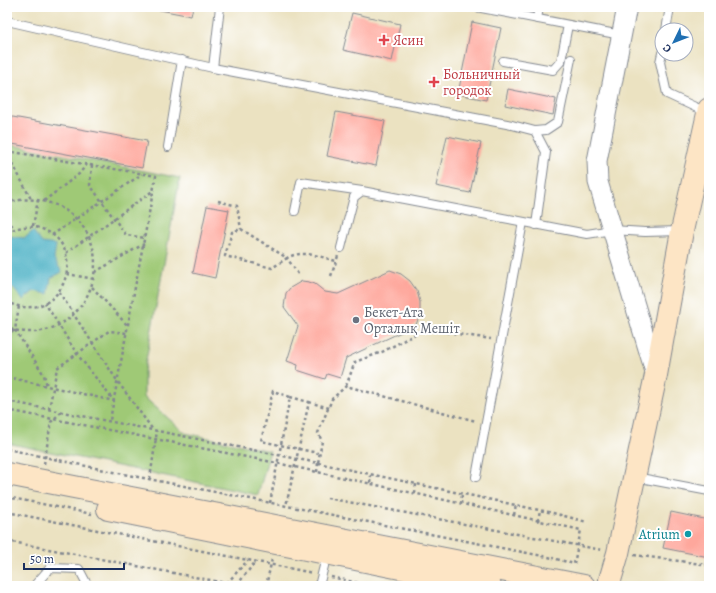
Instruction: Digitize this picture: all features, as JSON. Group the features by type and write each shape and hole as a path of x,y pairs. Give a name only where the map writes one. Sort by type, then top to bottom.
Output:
{"main road":[{"path":"608,584 618,553 656,375 682,231 709,111"},
{"path":"7,474 328,545 490,586"},
{"path":"7,489 328,545 550,579 584,586"}],"street":[{"path":"627,7 597,161 598,182 656,375"}],"lane":[{"path":"213,68 220,7"},
{"path":"476,7 621,35"},
{"path":"537,19 539,7"},
{"path":"667,22 670,7"},
{"path":"7,21 213,68 512,125 535,131 546,130 558,122 571,59"},
{"path":"503,61 553,70 561,61 568,25"},
{"path":"168,147 182,60"},
{"path":"660,62 667,94 709,111"},
{"path":"535,131 546,152 536,225"},
{"path":"295,211 301,182 362,191 587,234 612,230 645,232 682,231"},
{"path":"341,248 354,197 362,191"},
{"path":"476,477 523,222"},
{"path":"634,477 709,491"},
{"path":"319,586 328,545"},
{"path":"34,586 50,568 79,569 88,586"}],"path":[{"path":"7,152 156,176 110,420"},
{"path":"7,152 31,199"},
{"path":"44,201 79,174 86,164"},
{"path":"92,165 90,186 113,219 126,235 145,238"},
{"path":"52,235 142,174"},
{"path":"66,253 154,190"},
{"path":"7,203 31,199 44,201 55,205 75,218 89,237 94,254 95,272 92,286 84,302 73,315 58,325 37,331 7,328"},
{"path":"33,226 38,200"},
{"path":"218,201 236,206 241,229 287,258 298,274"},
{"path":"7,219 14,228"},
{"path":"7,233 14,228 33,226 52,235 60,243 66,253 68,264 67,274 59,292 45,303 30,307 19,306 7,302"},
{"path":"241,229 232,232 225,256 272,268 295,253 315,255 336,261"},
{"path":"95,272 144,244"},
{"path":"331,276 341,248"},
{"path":"67,274 94,279"},
{"path":"92,286 128,326"},
{"path":"59,292 118,382 154,431"},
{"path":"45,303 77,354 114,401"},
{"path":"19,306 15,330 44,375 47,386"},
{"path":"317,472 318,454 322,440 318,433 332,399 346,386 355,362 382,352 425,329 501,341"},
{"path":"7,334 15,330"},
{"path":"49,409 57,368 109,331 127,333"},
{"path":"7,377 114,401"},
{"path":"346,386 486,423"},
{"path":"318,454 261,441 273,391 290,398 329,408"},
{"path":"270,503 290,398"},
{"path":"7,401 110,420 154,431 318,463 540,510 587,522"},
{"path":"286,506 295,459 309,402"},
{"path":"7,410 294,466 581,530 574,564 553,558 270,503 7,449"},
{"path":"45,457 51,422 61,411"},
{"path":"150,479 157,431"},
{"path":"370,483 371,475"},
{"path":"414,493 416,484"},
{"path":"460,504 462,494"},
{"path":"327,498 618,553 709,565"},
{"path":"514,515 516,505"},
{"path":"538,521 540,510"},
{"path":"7,512 322,574 372,586"},
{"path":"7,541 241,586"},
{"path":"266,586 272,564 272,557"},
{"path":"550,579 553,558"},
{"path":"226,583 248,560"},
{"path":"237,585 256,561"}],"green space":[{"path":"7,144 180,178 144,371 144,397 185,433 270,451 258,495 7,443"}],"water":[{"path":"33,231 42,243 56,245 54,259 62,272 51,278 48,294 34,291 23,300 13,288 7,287 7,236 25,238"}],"building":[{"path":"155,7 193,7 191,16 155,9"},
{"path":"352,13 400,24 392,61 343,50"},
{"path":"472,22 501,28 486,100 458,94"},
{"path":"508,89 556,99 553,115 505,105"},
{"path":"336,112 385,121 376,166 327,156"},
{"path":"7,116 147,141 142,168 7,143"},
{"path":"447,136 481,143 470,193 436,186"},
{"path":"207,206 229,210 215,278 193,273"},
{"name":"Бекет-Ата Орталық Мешіт","path":"390,270 401,274 410,281 417,291 420,302 420,314 416,325 346,358 340,378 327,374 325,379 297,370 298,365 287,361 298,326 284,307 286,293 290,288 302,281 315,284 325,292 338,294"},
{"name":"Atrium","path":"671,512 709,520 709,557 663,548"}],"place":[{"name":"Ясин","path":"384,40"},
{"name":"Больничный городок","path":"434,82"},
{"name":"Бекет-Ата Орталық Мешіт","path":"356,320"},
{"name":"Atrium","path":"688,534"}]}
